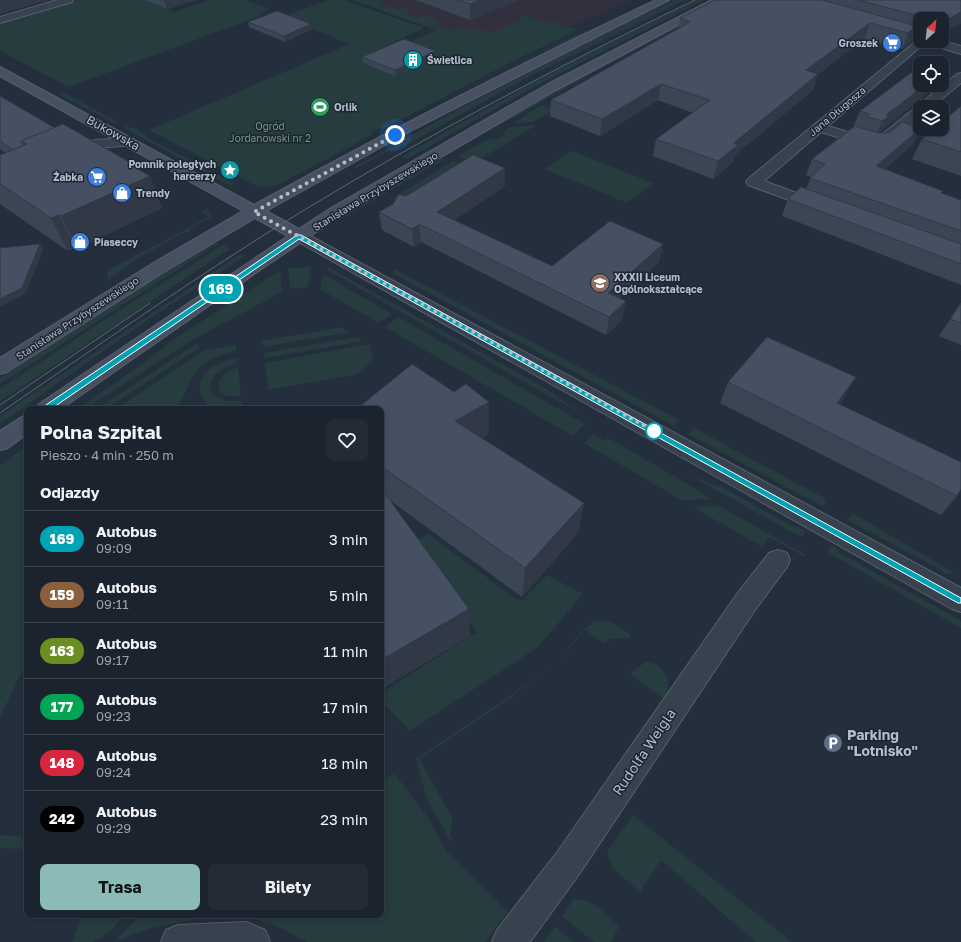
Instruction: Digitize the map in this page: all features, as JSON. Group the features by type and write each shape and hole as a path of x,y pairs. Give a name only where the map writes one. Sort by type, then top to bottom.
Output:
{"main road":[{"name":"Stanisława Przybyszewskiego","path":"0,368 148,273 254,212 490,84 664,0"},
{"name":"Stanisława Przybyszewskiego","path":"50,406 337,211 546,90 720,0"},
{"name":"Bukowska","path":"0,71 299,236"},
{"path":"0,442 24,425"}],"street":[{"path":"0,20 68,0"},
{"name":"Jana Długosza","path":"836,212 753,182 819,127 913,42"},
{"path":"949,46 960,49"},
{"path":"932,100 961,77"},
{"path":"819,127 875,151 913,116"},
{"path":"55,158 95,144 128,142"},
{"name":"Bukowska","path":"299,236 961,601"},
{"name":"Rudolfa Weigla","path":"509,942 569,862 746,602 778,560"},
{"path":"178,942 246,939 253,942"}],"shaded area":[{"path":"352,0 630,0 566,29 517,59"}],"green space":[{"path":"77,0 144,0 174,12 209,0 245,0 270,9 261,13 265,14 69,87 0,51 0,22"},
{"name":"Ogród Jordanowski nr 2","path":"328,0 344,0 424,28 373,52 380,55 436,30 352,0 384,0 378,3 396,9 403,7 411,10 405,13 418,18 425,15 440,21 434,24 454,31 473,29 492,33 523,19 517,17 533,15 529,18 548,23 551,21 563,25 562,26 564,27 580,29 517,59 383,129 379,128 371,133 372,135 276,186 258,187 231,172 235,170 231,168 226,170 149,130 350,44 282,17"},
{"path":"674,0 685,0 526,78 392,153 388,151 357,168 354,167 524,73"},
{"path":"698,0 704,0 541,83 407,159 401,157 536,81"},
{"path":"729,0 594,72 512,119 509,119 586,74"},
{"path":"586,30 588,31 492,76"},
{"path":"64,93 120,123 116,124 61,95"},
{"path":"541,105 554,110 533,122 513,124"},
{"path":"126,126 137,129 150,139 235,184 230,186 124,128"},
{"path":"535,126 474,163 457,156 491,138 496,140 506,134 502,132 510,127"},
{"path":"572,151 653,183 627,203 545,169"},
{"path":"443,158 445,159 346,216 344,215"},
{"path":"453,161 471,167 410,207 394,200 395,197"},
{"path":"206,209 211,213 210,218 190,229 191,231 187,233 185,232 133,261 107,281 108,270 209,217 201,212"},
{"path":"216,242 219,243 0,384 0,378 163,273"},
{"path":"223,245 230,249 0,401 0,389 104,320"},
{"path":"240,254 245,256 149,319 0,424 0,416"},
{"path":"311,267 308,287 290,289 288,268"},
{"path":"328,267 547,389 578,412 327,270"},
{"path":"280,270 282,292 192,340 90,406 82,406 152,357 167,344"},
{"path":"396,270 679,420 674,426 392,273"},
{"path":"323,274 392,314 378,323 320,289"},
{"path":"398,317 585,424 573,436 385,327"},
{"path":"341,327 349,332 263,347 262,341"},
{"path":"357,337 363,341 265,358 264,353"},
{"path":"196,344 200,347 111,406 102,406"},
{"path":"369,344 373,361 355,375 268,390 265,363"},
{"path":"236,345 236,351 212,359 204,364 193,378 179,406 121,406 205,350"},
{"path":"237,358 237,363 225,367 217,373 212,380 210,386 212,393 218,398 228,401 242,401 243,406 208,406 201,393 200,383 202,377 206,372 224,361"},
{"path":"238,367 241,396 231,396 220,392 218,389 219,381 228,371"},
{"path":"694,428 824,498 826,502 823,507 688,434"},
{"path":"594,434 605,441 608,438 695,488 711,499 681,500 584,443"},
{"path":"24,448 24,667 0,717 0,466"},
{"path":"689,475 724,488 795,528 796,526 806,531 803,536 799,536"},
{"path":"719,506 806,555 805,557 770,537 762,547 693,507"},
{"path":"852,513 953,572 952,574 943,573 943,571 847,520"},
{"path":"428,534 520,602 547,575 583,594 538,647 410,731 384,704 384,691 477,632 410,545"},
{"path":"831,545 839,550 838,552 961,621 961,628 827,552"},
{"path":"604,621 613,623 629,634 630,638 611,639 604,643 585,630 562,654 584,629 593,622"},
{"path":"646,662 659,666 666,676 668,688 665,700 630,673"},
{"path":"539,675 528,685 419,759 453,819 450,835 452,843 428,802 416,759"},
{"path":"395,774 429,819 446,851 508,912 485,942 307,942 275,925 250,918 384,918 384,779"},
{"path":"633,815 792,942 756,942 661,860 640,892 612,867 607,852"},
{"path":"0,835 24,837 24,847 20,849 0,848"},
{"path":"576,899 594,905 619,926 611,942 594,942 562,916 573,900"},
{"path":"81,918 123,918 108,933 93,942 72,942"},
{"path":"138,918 200,918 150,928 114,942"},
{"path":"555,926 573,942 543,942"}],"building":[{"path":"458,0 481,0 470,4"},
{"path":"715,0 822,0 913,25 913,29 908,33 870,23 806,70 818,74 734,143 738,145 718,161 656,139 710,100 661,84 602,119 551,100 690,22 680,18"},
{"path":"858,0 961,0 961,12 949,19 949,12 913,12 913,14"},
{"path":"277,11 311,24 284,36 248,22"},
{"path":"404,39 436,51 395,70 362,57"},
{"path":"913,71 913,92 916,92 886,115 889,116 882,121 866,116 869,114 860,111"},
{"path":"0,96 55,128 21,141 23,146 13,150 0,141"},
{"path":"961,106 961,152 922,139 926,136 949,136 949,116"},
{"path":"903,122 913,126 913,135 876,166 943,191 941,193 961,200 961,231 810,178 825,164 812,159 855,126 879,133 889,133"},
{"path":"63,124 138,167 136,168 150,176 61,216 59,215 51,218 0,184 0,155 27,144 21,141"},
{"path":"473,155 505,168 437,212 552,266 610,221 663,244 608,293 626,301 609,317 419,224 412,229 379,212 393,204 399,194 404,196 408,195"},
{"path":"801,187 961,244 961,264 788,199"},
{"path":"40,244 22,288 0,299 0,248"},
{"path":"961,303 961,323 950,319"},
{"path":"767,337 856,377 837,403 961,462 961,489 957,496 728,382"},
{"path":"412,364 454,392 466,384 489,402 455,421 584,503 525,568 384,468 384,406 360,406"},
{"path":"384,492 469,609 384,658"}],"tram line":[{"path":"0,413 224,260 349,183 545,75 695,0"},
{"path":"0,405 150,303"}],"bus line":[{"name":"169","path":"50,406 299,236 961,601"}],"place":[{"name":"Groszek","path":"892,43"},
{"name":"Świetlica","path":"413,60"},
{"name":"Orlik","path":"320,107"},
{"name":"Pomnik poległych harcerzy","path":"230,170"},
{"name":"Żabka","path":"97,177"},
{"name":"Trendy","path":"122,193"},
{"name":"Piaseccy","path":"80,242"},
{"name":"XXXII Liceum Ogólnokształcące","path":"600,283"},
{"name":"Parking \"Lotnisko\"","path":"833,743"}],"route":[{"path":"395,135 254,212 654,431"}]}
